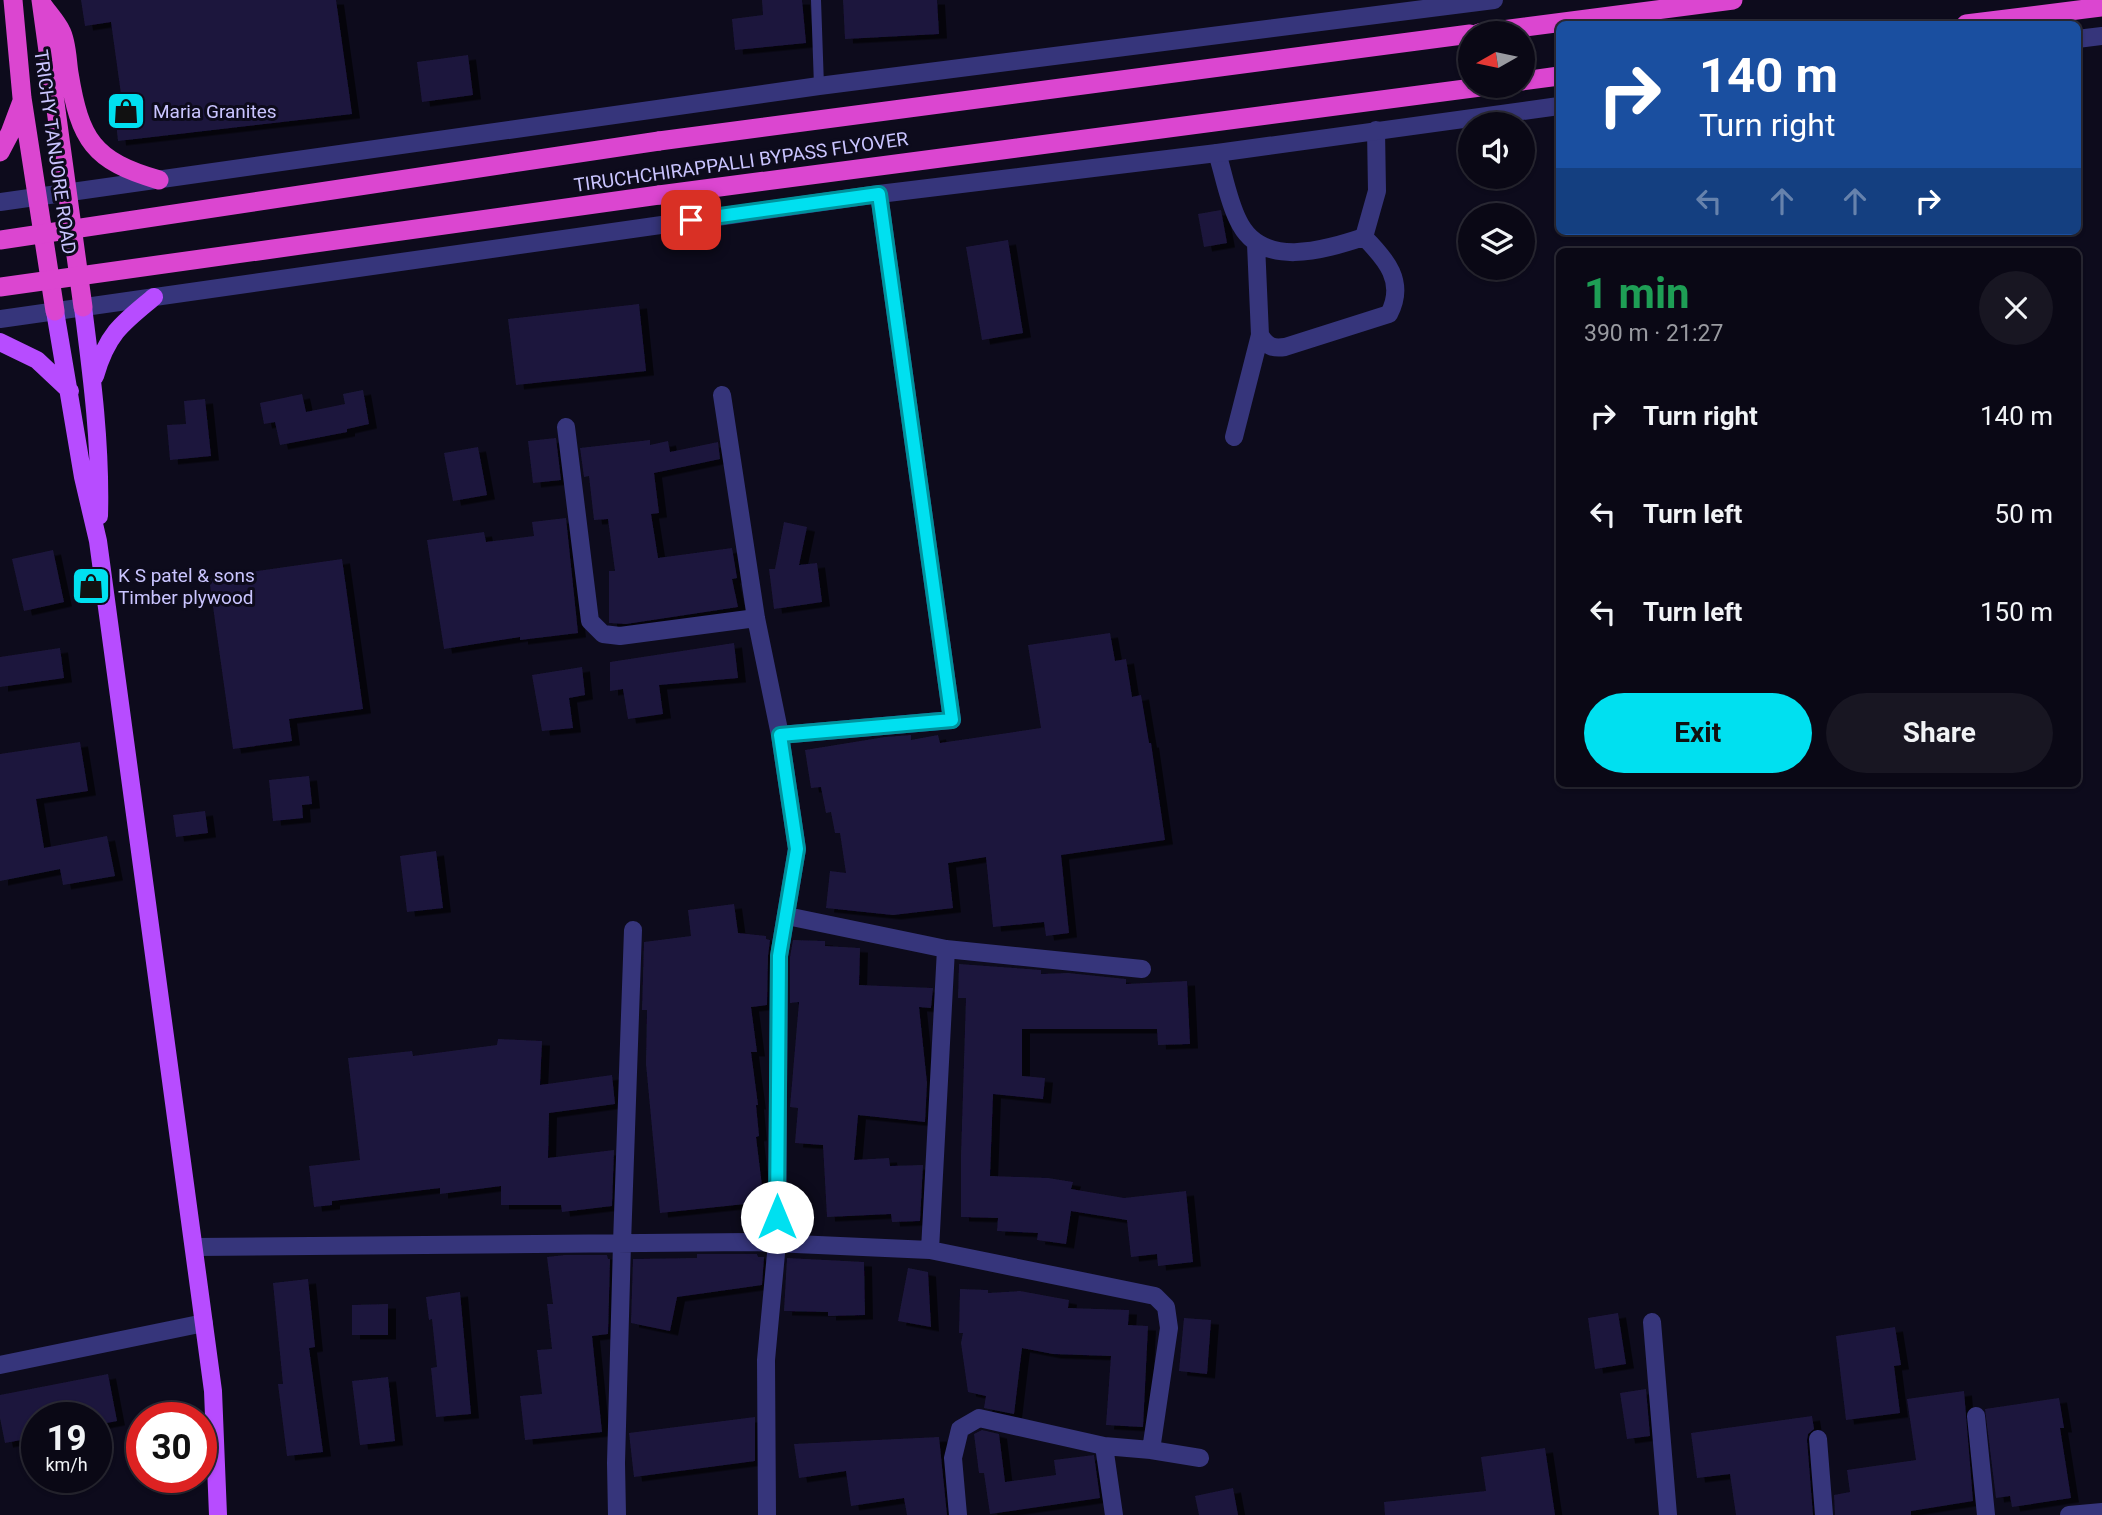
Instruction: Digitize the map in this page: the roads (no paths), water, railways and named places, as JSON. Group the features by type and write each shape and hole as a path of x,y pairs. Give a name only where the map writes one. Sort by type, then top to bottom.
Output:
{"highway":[{"name":"TRICHY TANJORE ROAD","path":"13,0 23,99 55,311"},
{"path":"1571,21 1733,0"},
{"name":"TRICHY TANJORE ROAD","path":"41,2 83,307"},
{"path":"41,2 62,32 80,122 94,149 129,172 159,180"},
{"path":"1992,21 2102,8"},
{"path":"1535,26 1556,23"},
{"name":"TIRUCHCHIRAPPALLI BYPASS FLYOVER","path":"0,240 659,141 1458,36"},
{"path":"1535,79 1556,76"},
{"name":"TIRUCHCHIRAPPALLI BYPASS FLYOVER","path":"0,287 659,195 1458,90"},
{"path":"0,152 23,99"}],"main road":[{"path":"93,383 102,351 113,333 154,296"},
{"path":"83,307 93,383 100,476 99,541"},
{"path":"55,311 83,477 99,541 195,1247 213,1391 218,1515"},
{"path":"0,342 37,360 70,391"}],"street":[{"path":"0,202 820,86 1494,0"},
{"path":"2081,39 2102,36"},
{"path":"0,319 879,194 1217,153 1556,106"},
{"path":"1364,237 1377,191 1376,130"},
{"path":"1217,153 1238,222 1256,244 1276,251 1301,253 1364,237"},
{"path":"780,735 952,720 879,194"},
{"path":"1260,335 1266,345 1275,349 1389,314 1395,301 1395,283 1384,257 1364,237"},
{"path":"1234,437 1260,335 1256,244"},
{"path":"722,396 756,618 780,735 797,849 779,956 777,1243 766,1360 767,1515"},
{"path":"566,427 590,621 603,634 620,636 756,618"},
{"path":"787,916 946,949 1142,969"},
{"path":"617,1515 616,1462 633,930"},
{"path":"930,1250 946,949"},
{"path":"195,1247 777,1243 930,1250 1155,1296 1166,1307 1169,1328 1151,1450"},
{"path":"1652,1322 1668,1515"},
{"path":"0,1365 204,1323"},
{"path":"1976,1416 1986,1515"},
{"path":"958,1515 953,1458 960,1429 979,1418 1104,1446 1200,1458"},
{"path":"1818,1440 1824,1515"},
{"path":"1104,1446 1114,1515"},
{"path":"2069,1515 2102,1512"}],"lane":[{"path":"816,0 820,86"}],"place":[{"name":"Maria Granites","path":"126,111"},
{"name":"K S patel & sons Timber plywood","path":"91,586"}]}
